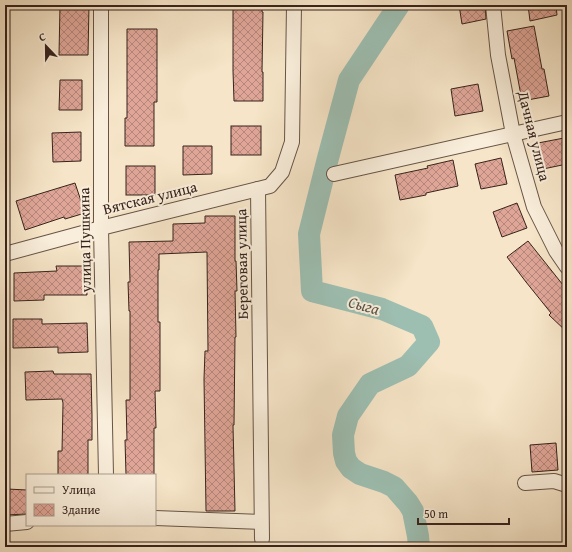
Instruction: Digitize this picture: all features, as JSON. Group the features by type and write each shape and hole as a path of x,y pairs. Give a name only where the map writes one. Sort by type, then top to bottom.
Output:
{"street":[{"name":"улица Пушкина","path":"101,5 101,228 106,474"},
{"name":"Береговая улица","path":"262,539 258,189 270,186 282,172 292,142 294,5"},
{"name":"Дачная улица","path":"493,5 498,55 513,134 534,207 556,251 567,267"},
{"path":"334,174 567,122"},
{"name":"Вятская улица","path":"5,254 101,228 258,189"},
{"path":"525,483 554,481 567,485"},
{"path":"156,518 261,522"},
{"path":"5,524 26,522"}],"building":[{"path":"60,5 89,5 88,55 59,55"},
{"path":"233,5 262,5 263,101 234,101"},
{"path":"459,5 485,5 486,19 462,24"},
{"path":"528,5 556,5 557,15 530,21"},
{"path":"534,26 549,96 522,101 507,31"},
{"path":"127,29 157,29 157,102 154,102 154,146 125,146 125,118 127,118"},
{"path":"60,80 82,80 82,110 59,110"},
{"path":"478,84 483,111 455,116 451,89"},
{"path":"231,126 261,126 261,155 231,155"},
{"path":"81,132 81,161 53,162 52,133"},
{"path":"564,138 567,164 543,169 538,143"},
{"path":"183,146 212,146 212,174 183,175"},
{"path":"501,158 507,184 481,189 475,164"},
{"path":"453,160 458,186 426,193 426,195 400,200 395,175 428,168 427,166"},
{"path":"126,166 155,166 155,195 126,195"},
{"path":"75,183 85,213 65,219 64,217 25,230 16,201"},
{"path":"517,203 527,228 502,237 493,212"},
{"path":"205,216 235,216 237,291 235,291 236,337 233,425 235,511 206,511 204,379 205,351 208,351 207,252 159,254 158,322 160,322 160,391 155,391 156,428 154,428 154,474 126,474 126,400 130,400 130,311 128,282 130,282 129,242 173,241 173,224 205,223"},
{"path":"528,241 567,290 567,332 549,315 551,313 507,257"},
{"path":"56,266 86,266 87,295 44,295 44,300 14,301 14,273 57,271"},
{"path":"13,319 42,319 42,324 87,323 88,352 58,353 58,347 13,348"},
{"path":"53,371 54,374 91,374 92,440 88,440 88,474 58,474 58,451 62,451 62,399 26,400 25,372"},
{"path":"556,443 558,470 532,472 530,445"},
{"path":"7,489 26,490 26,514 6,515"}],"waterway":[{"name":"Сыга","path":"399,5 349,80 309,234 312,291 382,309 422,326 429,342 408,366 370,384 348,416 343,435 344,453 346,461 351,468 360,474 394,487 408,503 413,511 419,547"}]}
